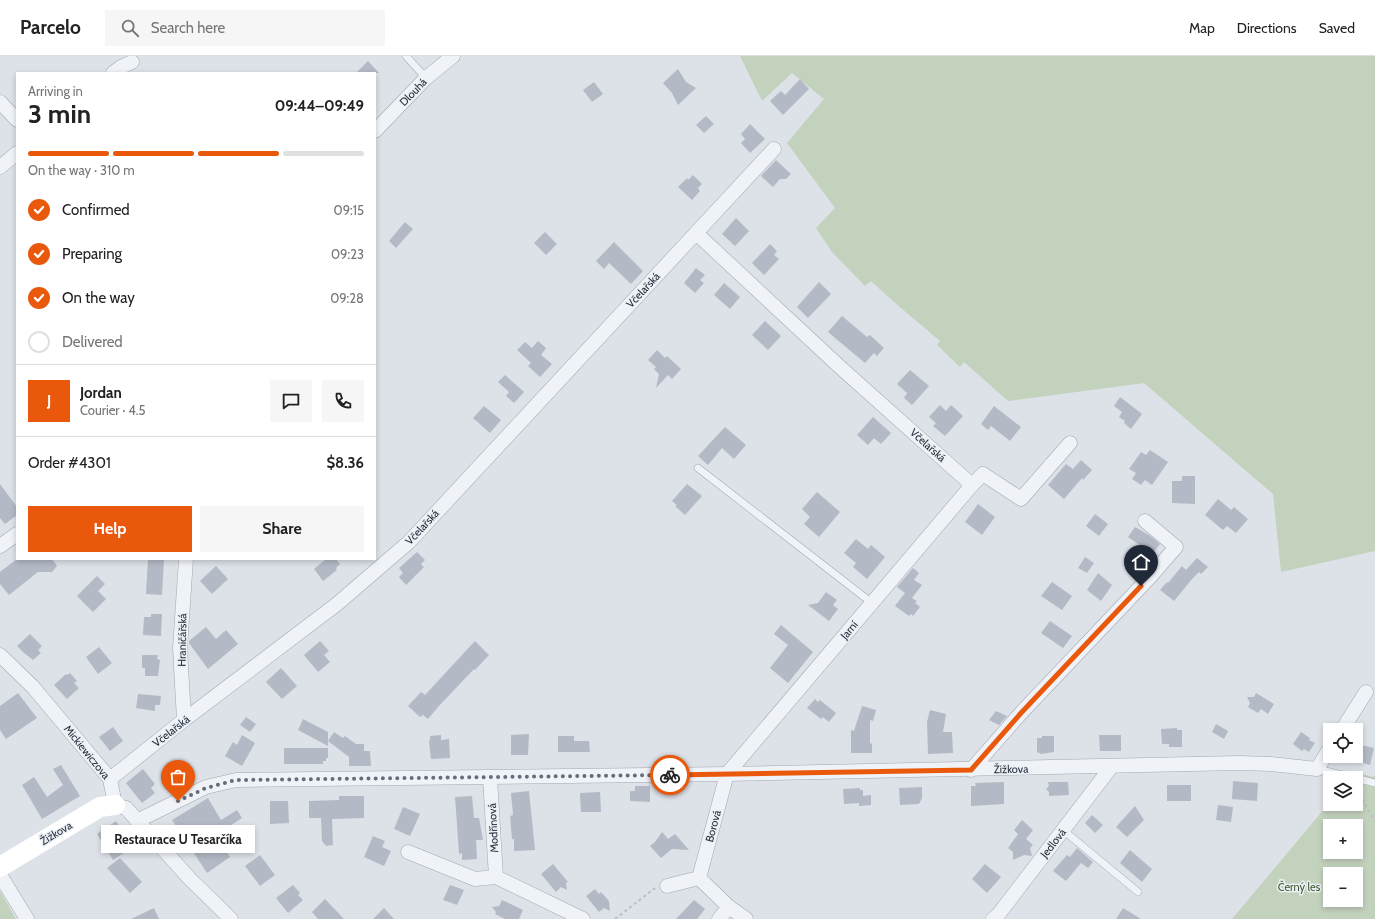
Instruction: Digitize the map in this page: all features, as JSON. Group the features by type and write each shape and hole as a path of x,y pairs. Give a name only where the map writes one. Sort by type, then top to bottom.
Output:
{"street":[{"name":"Dlouhá","path":"376,130 426,78 453,56"},
{"path":"114,72 121,67 132,64"},
{"path":"0,102 16,119"},
{"name":"Včelařská","path":"110,779 184,720 337,604 409,542 774,149"},
{"path":"0,167 16,154"},
{"name":"Včelařská","path":"696,233 842,368 972,485"},
{"path":"972,485 983,474 1021,499 1070,443"},
{"name":"Jarní","path":"726,774 972,485"},
{"path":"971,770 1021,713 1150,577 1176,547 1145,521"},
{"path":"0,546 16,535"},
{"name":"Hraničářská","path":"184,720 180,648 186,560"},
{"name":"Mickiewiczova","path":"0,655 33,687 110,779 115,805"},
{"path":"1346,723 1366,692"},
{"path":"1316,769 1323,758"},
{"name":"Žižkova","path":"137,821 206,788 236,780 490,778 971,770 1238,763 1271,764 1316,769"},
{"name":"Jedlová","path":"993,919 998,915 1112,766"},
{"name":"Borová","path":"699,878 726,774"},
{"name":"Modřínová","path":"490,778 496,878"},
{"path":"115,805 126,808 190,879 231,919"},
{"name":"Žižkova","path":"0,867 100,807 115,805"},
{"path":"408,852 475,879 496,878 583,919"},
{"path":"0,875 27,919"},
{"path":"667,886 699,878 729,907 746,919"},
{"path":"720,919 729,907"}],"lane":[{"path":"406,56 426,78"},
{"path":"698,468 872,603"},
{"path":"1316,769 1325,771"},
{"path":"1363,780 1375,783"},
{"path":"1063,830 1138,892"}],"path":[{"path":"1363,801 1375,821"},
{"path":"615,919 655,888 667,886"}],"green space":[{"path":"740,56 1375,56 1375,551 1281,572 1273,494 1144,383 1008,401 964,362 960,367 937,345 940,341 871,281 865,286 832,252 816,228 835,208 787,143 824,99 792,73 762,101"},
{"name":"Černý les","path":"1363,774 1373,777 1375,775 1375,919 1232,919 1323,810 1363,811"},
{"path":"0,891 16,919 0,919"}],"building":[{"path":"368,61 379,73 376,72 357,72"},
{"path":"678,69 686,82 696,88 678,105 672,93 663,83"},
{"path":"800,79 809,89 783,115 770,101 781,91 785,95"},
{"path":"594,82 603,94 592,102 583,90"},
{"path":"706,116 714,124 704,133 696,125"},
{"path":"750,124 765,139 750,153 741,143 745,139 741,134"},
{"path":"776,160 791,174 786,179 780,179 773,187 761,176"},
{"path":"693,175 702,184 698,188 700,191 692,200 678,187 687,178 688,180"},
{"path":"736,218 749,231 735,246 722,234"},
{"path":"405,222 413,229 396,248 389,241"},
{"path":"545,232 557,244 546,255 534,243"},
{"path":"614,242 643,271 631,284 609,263 604,269 596,261"},
{"path":"770,244 777,251 774,255 779,259 764,275 752,263"},
{"path":"696,268 705,275 700,280 704,283 695,293 684,283"},
{"path":"819,282 831,294 808,318 797,307"},
{"path":"724,283 740,297 730,309 714,295"},
{"path":"842,316 867,337 870,335 884,348 877,356 874,353 865,363 828,332"},
{"path":"765,321 781,336 768,350 752,335"},
{"path":"538,341 546,348 541,355 552,364 540,377 528,366 531,363 517,350 525,342 532,348"},
{"path":"657,350 665,358 667,356 681,369 672,379 668,375 656,388 659,374 654,369 656,367 648,360"},
{"path":"910,370 929,386 912,405 904,398 907,393 897,384"},
{"path":"505,375 524,392 514,403 506,396 509,392 498,382"},
{"path":"1120,397 1142,414 1131,429 1124,423 1125,421 1119,417 1122,412 1114,406"},
{"path":"940,405 946,411 951,405 963,416 945,436 933,426 936,423 929,417"},
{"path":"484,406 501,420 490,433 473,418"},
{"path":"994,406 1021,427 1010,441 991,426 988,430 981,424"},
{"path":"873,417 891,433 881,444 874,438 868,445 857,435"},
{"path":"725,427 746,445 734,459 722,448 708,465 698,456"},
{"path":"1150,450 1168,462 1152,485 1145,480 1141,485 1132,479 1136,473 1129,469 1141,452 1146,455"},
{"path":"1081,460 1092,470 1083,480 1082,478 1064,499 1048,485 1066,464 1073,469"},
{"path":"1182,476 1195,476 1195,504 1172,503 1172,481 1182,481"},
{"path":"0,484 16,506 16,516 5,524 0,518"},
{"path":"687,484 702,496 685,515 675,506 677,505 672,501"},
{"path":"817,492 840,512 819,537 804,524 810,517 802,509"},
{"path":"1218,499 1231,510 1234,507 1248,519 1236,533 1227,526 1223,530 1205,515"},
{"path":"978,504 995,517 982,535 965,522"},
{"path":"1095,514 1108,524 1099,536 1086,526"},
{"path":"1135,527 1149,535 1160,544 1147,561 1150,564 1140,575 1126,565 1141,546 1128,537"},
{"path":"856,539 868,549 871,545 885,557 867,579 853,567 856,563 844,553"},
{"path":"417,552 425,560 421,564 424,567 406,585 399,577 403,573 399,568"},
{"path":"1085,557 1094,563 1087,573 1078,568"},
{"path":"1197,558 1208,567 1201,574 1199,572 1192,579 1174,601 1160,590 1182,566 1186,570"},
{"path":"16,560 53,560 57,566 52,572 38,572 9,595 0,584 0,572"},
{"path":"148,560 164,560 162,595 146,594"},
{"path":"325,560 337,560 340,564 336,568 337,570 323,581 314,569"},
{"path":"216,566 228,579 212,594 200,581"},
{"path":"913,568 919,573 914,580 922,585 912,598 917,601 915,603 920,607 913,616 911,614 909,616 895,606 905,593 897,587"},
{"path":"1098,573 1112,585 1101,601 1087,590"},
{"path":"97,576 105,584 98,591 106,599 93,612 77,596"},
{"path":"1052,582 1072,596 1062,610 1041,596"},
{"path":"826,592 837,600 833,605 838,609 829,621 808,605 818,603"},
{"path":"151,614 162,614 161,636 143,635 144,617 151,617"},
{"path":"1050,621 1072,636 1063,648 1041,633"},
{"path":"781,625 813,652 788,683 770,668 788,645 774,634"},
{"path":"206,627 216,639 226,630 238,644 208,669 189,643 189,641"},
{"path":"30,634 42,646 38,650 41,653 33,660 17,646"},
{"path":"320,641 329,651 324,655 330,662 318,672 304,655"},
{"path":"475,641 489,655 428,719 423,715 420,717 408,706 421,692 425,695"},
{"path":"99,647 112,663 98,674 86,657"},
{"path":"142,655 158,655 157,659 160,660 158,676 145,676 145,668 142,668"},
{"path":"281,668 297,686 282,699 266,682"},
{"path":"70,673 77,681 74,683 79,688 67,699 54,685 66,674 67,675"},
{"path":"18,693 37,718 6,739 0,730 0,706"},
{"path":"1256,693 1274,704 1268,714 1261,709 1258,713 1248,707 1250,703 1247,697 1254,697"},
{"path":"138,694 161,696 160,705 155,705 155,711 136,708"},
{"path":"815,699 818,702 820,700 836,713 829,722 823,717 821,719 807,708"},
{"path":"862,706 876,710 873,721 870,720 870,744 872,743 872,753 851,753 851,730 854,731"},
{"path":"930,710 946,714 943,732 952,732 953,753 928,754 927,722"},
{"path":"996,711 1007,716 999,725 989,720"},
{"path":"246,717 256,724 250,732 240,725"},
{"path":"303,719 328,732 328,746 298,730"},
{"path":"1216,724 1228,731 1224,739 1212,732"},
{"path":"113,727 123,741 110,751 99,737"},
{"path":"1177,728 1177,730 1182,730 1182,747 1169,747 1169,744 1162,744 1161,729"},
{"path":"334,732 343,738 345,736 356,744 364,744 364,751 370,751 371,766 349,766 349,757 328,741"},
{"path":"1301,732 1310,738 1309,740 1315,743 1309,752 1304,749 1302,751 1293,744"},
{"path":"529,734 528,755 511,755 511,735"},
{"path":"242,735 255,743 242,766 225,756 233,742 237,745"},
{"path":"441,735 441,740 449,739 450,758 431,759 429,741 430,736"},
{"path":"1099,735 1121,735 1121,751 1100,751"},
{"path":"558,736 574,736 574,741 589,741 590,752 558,752"},
{"path":"1042,736 1054,736 1054,752 1041,754 1037,752 1037,738 1042,738"},
{"path":"1363,746 1374,748 1370,765 1363,763"},
{"path":"284,748 328,748 328,758 326,758 326,761 323,761 323,764 284,764"},
{"path":"61,765 80,796 42,819 22,785 34,777 47,797 63,785 53,769"},
{"path":"143,769 155,784 151,788 155,793 142,803 126,783"},
{"path":"1233,781 1258,783 1257,801 1232,799"},
{"path":"1004,782 1004,804 971,806 971,786 976,786 975,783"},
{"path":"1048,782 1068,782 1069,795 1049,796 1049,792 1046,789 1049,786"},
{"path":"1167,785 1191,785 1191,801 1167,801"},
{"path":"635,786 650,786 650,802 630,801 630,791 635,791"},
{"path":"922,787 922,798 919,804 900,805 899,788"},
{"path":"860,788 860,790 863,790 863,796 871,795 871,805 859,806 859,803 844,804 843,789"},
{"path":"529,791 535,850 514,851 514,839 512,839 510,816 513,815 511,793"},
{"path":"600,792 601,812 581,812 580,793"},
{"path":"339,796 364,796 364,818 332,819 333,845 326,846 322,841 321,818 309,818 309,801 339,800"},
{"path":"472,796 474,818 479,818 483,840 476,840 477,859 462,860 462,853 459,854 455,797"},
{"path":"208,798 221,820 237,810 242,818 216,835 230,857 207,873 172,820"},
{"path":"270,801 288,801 289,823 270,824"},
{"path":"1218,805 1233,807 1231,822 1216,820"},
{"path":"1135,806 1144,820 1127,837 1116,827"},
{"path":"403,807 420,814 410,836 394,829"},
{"path":"1092,815 1103,825 1095,833 1085,823"},
{"path":"1022,820 1033,830 1026,839 1033,845 1030,848 1032,856 1024,855 1013,860 1013,852 1008,848 1018,834 1014,830"},
{"path":"116,821 123,831 126,829 136,845 113,860 97,834"},
{"path":"662,832 668,839 675,834 689,850 672,849 661,858 650,846"},
{"path":"373,836 385,841 382,847 391,851 384,866 364,857"},
{"path":"1077,848 1093,862 1088,868 1081,863 1066,881 1053,871 1067,855 1070,857"},
{"path":"1130,850 1152,869 1142,882 1120,863"},
{"path":"260,855 275,875 260,886 245,866"},
{"path":"120,858 142,882 130,893 107,868"},
{"path":"553,864 568,882 566,883 567,890 561,887 556,892 541,874"},
{"path":"985,864 1001,877 987,893 972,879"},
{"path":"293,885 300,893 298,895 303,900 288,913 276,898"},
{"path":"450,885 464,890 457,905 443,900"},
{"path":"595,889 599,894 601,892 609,901 610,911 604,908 599,912 586,896"},
{"path":"325,899 344,919 318,919 312,912"},
{"path":"502,900 523,910 519,919 505,919 495,914 496,912 492,907 499,906"},
{"path":"694,900 705,909 697,919 676,919"},
{"path":"154,908 159,919 131,919"},
{"path":"384,908 394,919 373,919"},
{"path":"1123,908 1141,919 1116,919"}],"way so far":[{"path":"178,801 206,788 236,780 670,775"}],"place":[{"name":"Restaurace U Tesarčíka","path":"178,801"}],"route":[{"path":"670,775 971,770 1021,713 1141,586"}]}
